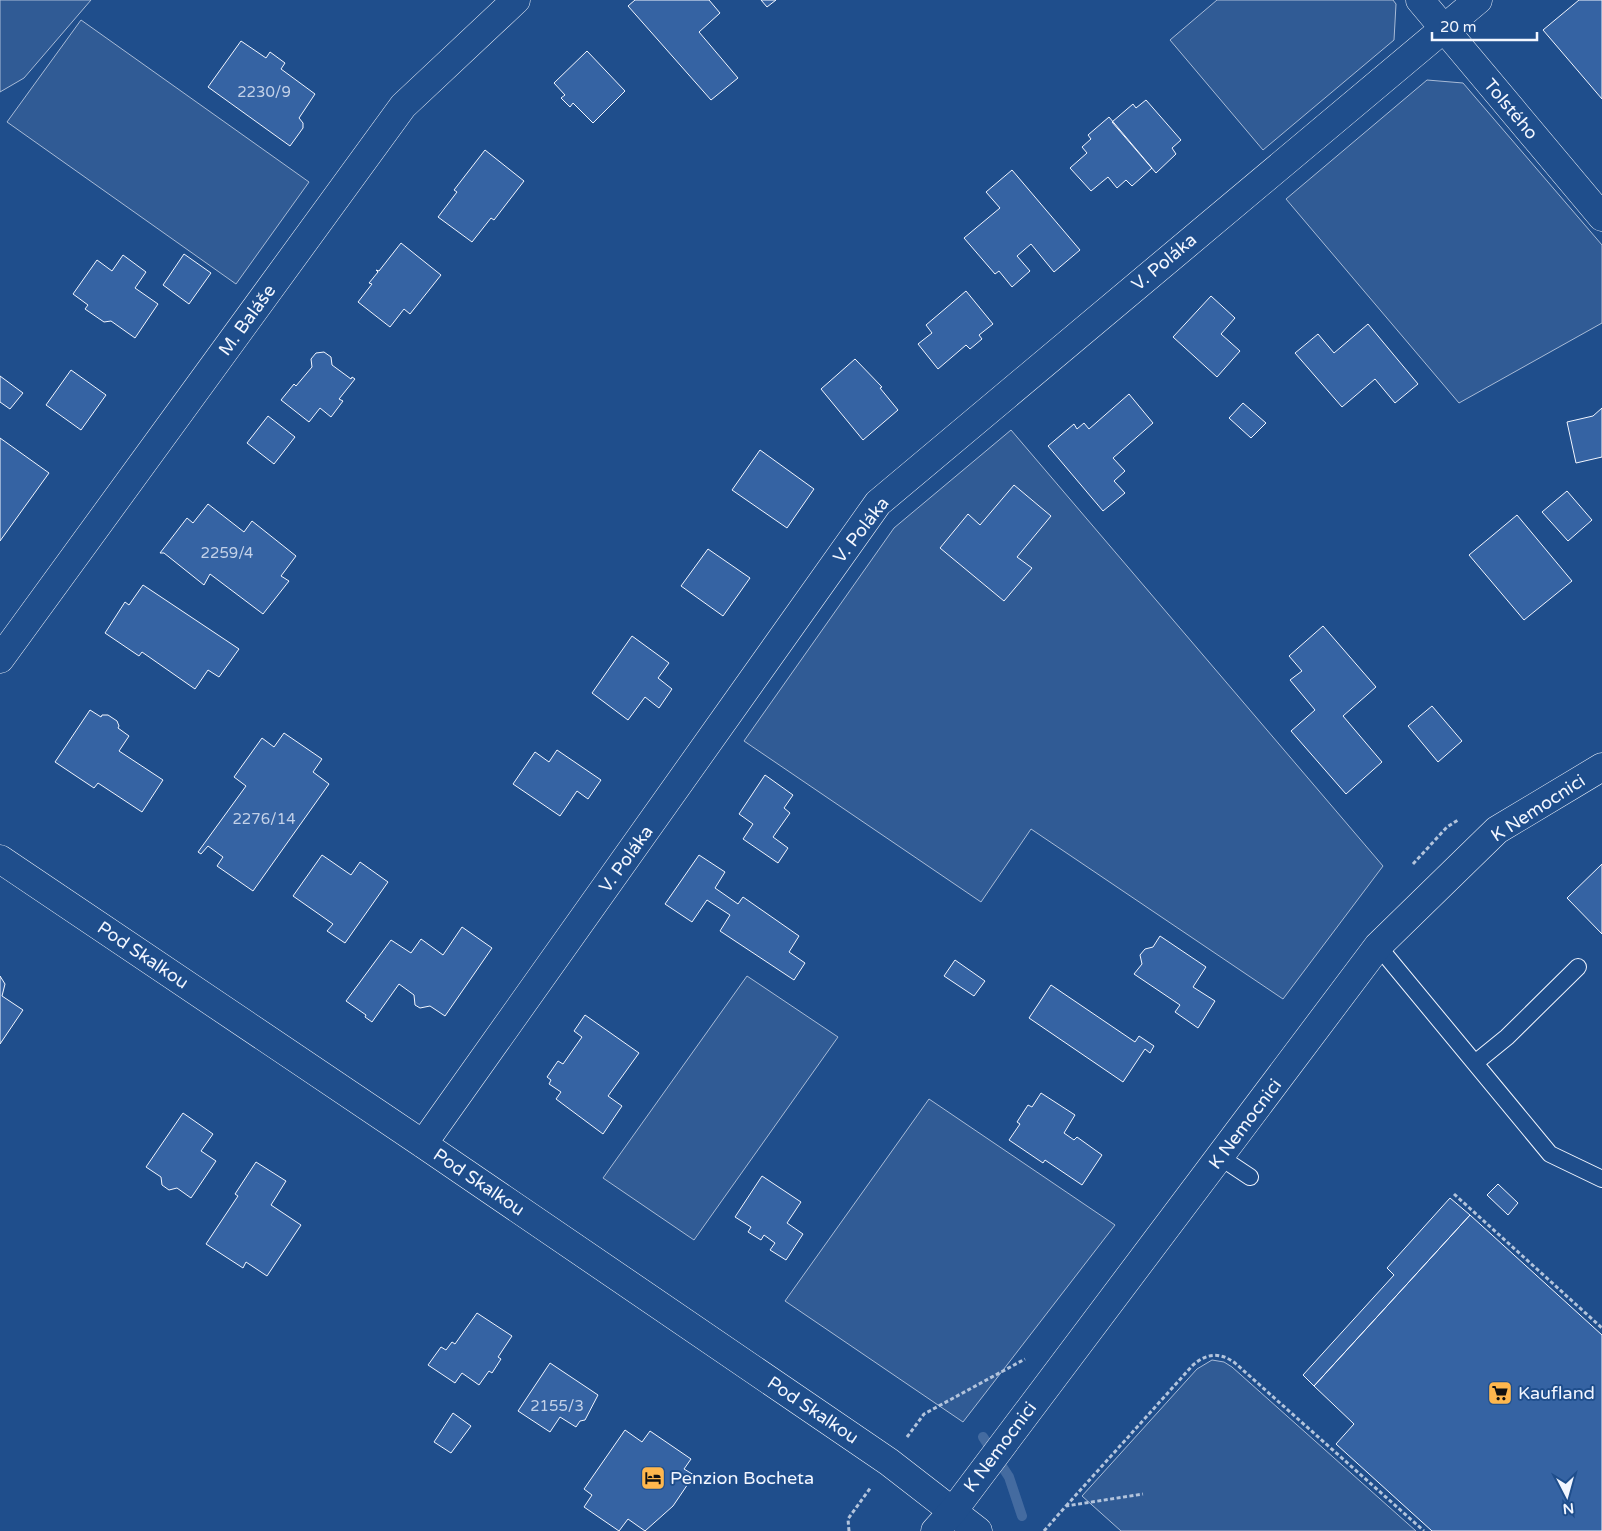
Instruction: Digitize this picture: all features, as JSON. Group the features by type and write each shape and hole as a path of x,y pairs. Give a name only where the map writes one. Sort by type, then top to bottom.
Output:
{"street":[{"name":"M. Baláše","path":"0,659 403,106 516,0"},
{"name":"Tolstého","path":"1420,0 1602,217"},
{"name":"V. Poláka","path":"423,1144 878,503 1478,0"},
{"name":"K Nemocnici","path":"935,1531 953,1511 1378,946 1497,830 1602,767"},
{"name":"Pod Skalkou","path":"0,859 423,1144 889,1462 978,1531"}],"lane":[{"path":"1378,946 1550,1154 1602,1180"},
{"path":"1475,1063 1507,1037 1578,967"},
{"path":"1220,1157 1250,1177"}],"path":[{"path":"1454,1194 1602,1328"},
{"path":"1044,1531 1193,1365 1201,1358 1212,1355 1226,1356 1235,1363 1424,1531"},
{"path":"1066,1506 1143,1494"}],"shaded area":[{"path":"0,0 91,0 24,78 0,92"},
{"path":"1217,0 1393,0 1396,4 1394,40 1263,150 1170,40"},
{"path":"81,20 309,182 236,284 7,122"},
{"path":"1427,80 1463,83 1602,245 1602,323 1459,403 1286,199"},
{"path":"1011,430 1383,866 1283,999 1031,829 981,902 744,741 894,528"},
{"path":"747,976 838,1037 694,1240 603,1178"},
{"path":"929,1099 1115,1225 963,1422 785,1301"},
{"path":"1212,1360 1224,1362 1232,1367 1416,1531 1121,1531 1082,1496 1197,1369"}],"building":[{"path":"635,0 709,0 720,13 699,32 738,78 711,100 628,6"},
{"path":"761,0 776,0 767,7"},
{"path":"1579,0 1602,0 1602,99 1543,30"},
{"path":"241,41 266,58 270,52 285,63 281,69 315,94 299,118 303,123 303,128 290,146 208,87"},
{"path":"587,51 625,91 593,123 573,103 570,107 561,98 565,95 554,83"},
{"path":"1146,100 1181,140 1172,148 1176,154 1156,173 1112,122 1133,104 1136,108"},
{"path":"1109,117 1152,168 1132,186 1126,180 1117,188 1108,177 1091,191 1070,168 1087,153 1082,147 1091,139 1088,135"},
{"path":"485,150 524,181 494,220 491,218 472,242 438,217 457,192 454,190"},
{"path":"1012,170 1080,250 1054,272 1031,244 1017,256 1030,271 1012,287 999,271 995,274 964,238 1000,208 986,192"},
{"path":"401,243 441,275 410,314 404,309 390,327 358,302 372,284 369,283 378,272 376,270 379,271"},
{"path":"184,254 211,273 189,304 163,285"},
{"path":"123,255 146,272 135,288 158,304 135,338 111,321 104,322 85,309 88,305 73,294 97,260 112,271"},
{"path":"966,291 993,324 979,335 982,339 970,349 966,345 938,369 918,344 932,333 926,325"},
{"path":"1211,296 1235,318 1221,334 1240,351 1217,377 1173,337"},
{"path":"1368,324 1418,384 1395,403 1375,379 1342,407 1295,353 1318,334 1334,353"},
{"path":"324,352 331,357 332,365 351,379 352,377 355,379 339,399 343,401 331,417 320,408 309,422 281,400 312,367 311,359 316,353"},
{"path":"855,359 882,387 880,388 898,410 863,440 821,389"},
{"path":"71,370 106,395 81,430 46,405"},
{"path":"0,376 23,393 10,409 0,402"},
{"path":"1129,394 1153,423 1113,458 1125,471 1114,481 1125,493 1103,511 1048,446 1074,424 1077,429 1084,423 1089,429"},
{"path":"1243,403 1266,423 1251,438 1229,418"},
{"path":"1602,408 1602,457 1576,463 1567,422 1593,416"},
{"path":"268,416 295,437 274,464 247,443"},
{"path":"0,438 49,473 0,541"},
{"path":"760,450 814,489 787,528 732,490"},
{"path":"1014,485 1051,516 1017,557 1032,568 1004,601 940,548 968,514 980,525"},
{"path":"1567,491 1592,520 1568,541 1542,512"},
{"path":"208,504 244,532 252,521 296,556 281,576 289,581 263,614 210,574 204,585 164,553 160,553 187,518 193,523"},
{"path":"1517,515 1572,581 1524,620 1469,555"},
{"path":"708,549 750,578 723,616 681,586"},
{"path":"143,585 239,649 219,677 208,670 195,689 142,652 139,656 105,633 125,602 129,605"},
{"path":"1323,626 1376,687 1343,716 1382,762 1346,794 1291,731 1315,710 1290,680 1302,671 1289,656"},
{"path":"632,636 669,663 658,678 672,689 659,708 645,697 628,720 592,693"},
{"path":"1432,706 1462,741 1438,762 1408,726"},
{"path":"90,710 101,717 102,715 108,715 117,721 118,728 129,736 119,751 163,780 142,812 98,783 94,788 55,762"},
{"path":"284,733 322,759 313,772 329,784 253,891 217,866 223,857 208,846 201,854 198,852 246,786 234,777 262,738 274,747"},
{"path":"557,750 601,780 588,799 577,791 560,816 513,784 535,752 549,762"},
{"path":"765,775 793,795 784,808 790,813 773,837 788,848 778,863 743,839 753,824 739,814"},
{"path":"322,855 351,875 360,862 388,882 345,943 327,931 333,924 293,896"},
{"path":"699,855 725,872 715,888 738,904 743,897 799,936 789,952 805,963 794,980 720,931 730,915 707,900 692,922 665,904"},
{"path":"1602,864 1602,934 1567,898"},
{"path":"462,927 492,948 445,1016 430,1006 420,1008 415,1005 414,995 399,984 372,1022 365,1017 366,1015 346,1001 391,940 411,953 421,939 443,955"},
{"path":"1160,936 1206,967 1193,987 1215,1001 1198,1028 1175,1012 1180,1005 1134,974 1142,964 1140,955 1145,949 1153,947"},
{"path":"955,960 985,981 974,996 944,976"},
{"path":"0,976 5,984 2,996 23,1010 0,1044"},
{"path":"1051,985 1135,1042 1139,1036 1154,1046 1150,1053 1145,1049 1123,1082 1029,1018"},
{"path":"585,1015 639,1053 608,1096 622,1106 603,1134 556,1099 561,1092 549,1084 551,1080 547,1077 558,1061 563,1064 582,1037 574,1031"},
{"path":"1041,1093 1075,1115 1064,1133 1074,1140 1077,1137 1102,1155 1082,1185 1045,1160 1043,1163 1009,1140 1020,1124 1017,1122 1028,1105 1032,1107"},
{"path":"183,1113 213,1134 201,1151 216,1161 191,1198 177,1188 169,1190 162,1185 161,1177 146,1167"},
{"path":"256,1162 286,1181 271,1205 301,1225 267,1276 246,1262 243,1268 206,1244 238,1196 235,1194"},
{"path":"762,1176 801,1202 787,1223 803,1234 786,1260 770,1250 775,1243 764,1235 761,1240 748,1232 751,1227 735,1217"},
{"path":"1498,1184 1518,1203 1508,1215 1487,1195"},
{"path":"1450,1198 1470,1215 1314,1386 1303,1375 1394,1275 1387,1268"},
{"path":"1470,1215 1602,1335 1602,1531 1432,1531 1336,1444 1354,1424 1314,1386"},
{"path":"477,1313 512,1336 498,1357 501,1359 492,1373 489,1371 479,1385 462,1373 455,1383 428,1365 441,1347 446,1350 452,1342 455,1344"},
{"path":"550,1363 598,1395 585,1420 580,1421 576,1427 560,1417 550,1432 518,1411"},
{"path":"453,1413 471,1426 451,1453 434,1442"},
{"path":"625,1430 642,1442 650,1431 691,1459 684,1469 694,1475 673,1506 645,1531 628,1519 619,1531 584,1507 592,1495 584,1489"}],"waterway":[{"path":"983,1437 1009,1477 1022,1516"}],"place":[{"name":"Kaufland","path":"1500,1393"},
{"name":"Penzion Bocheta","path":"653,1478"}]}
